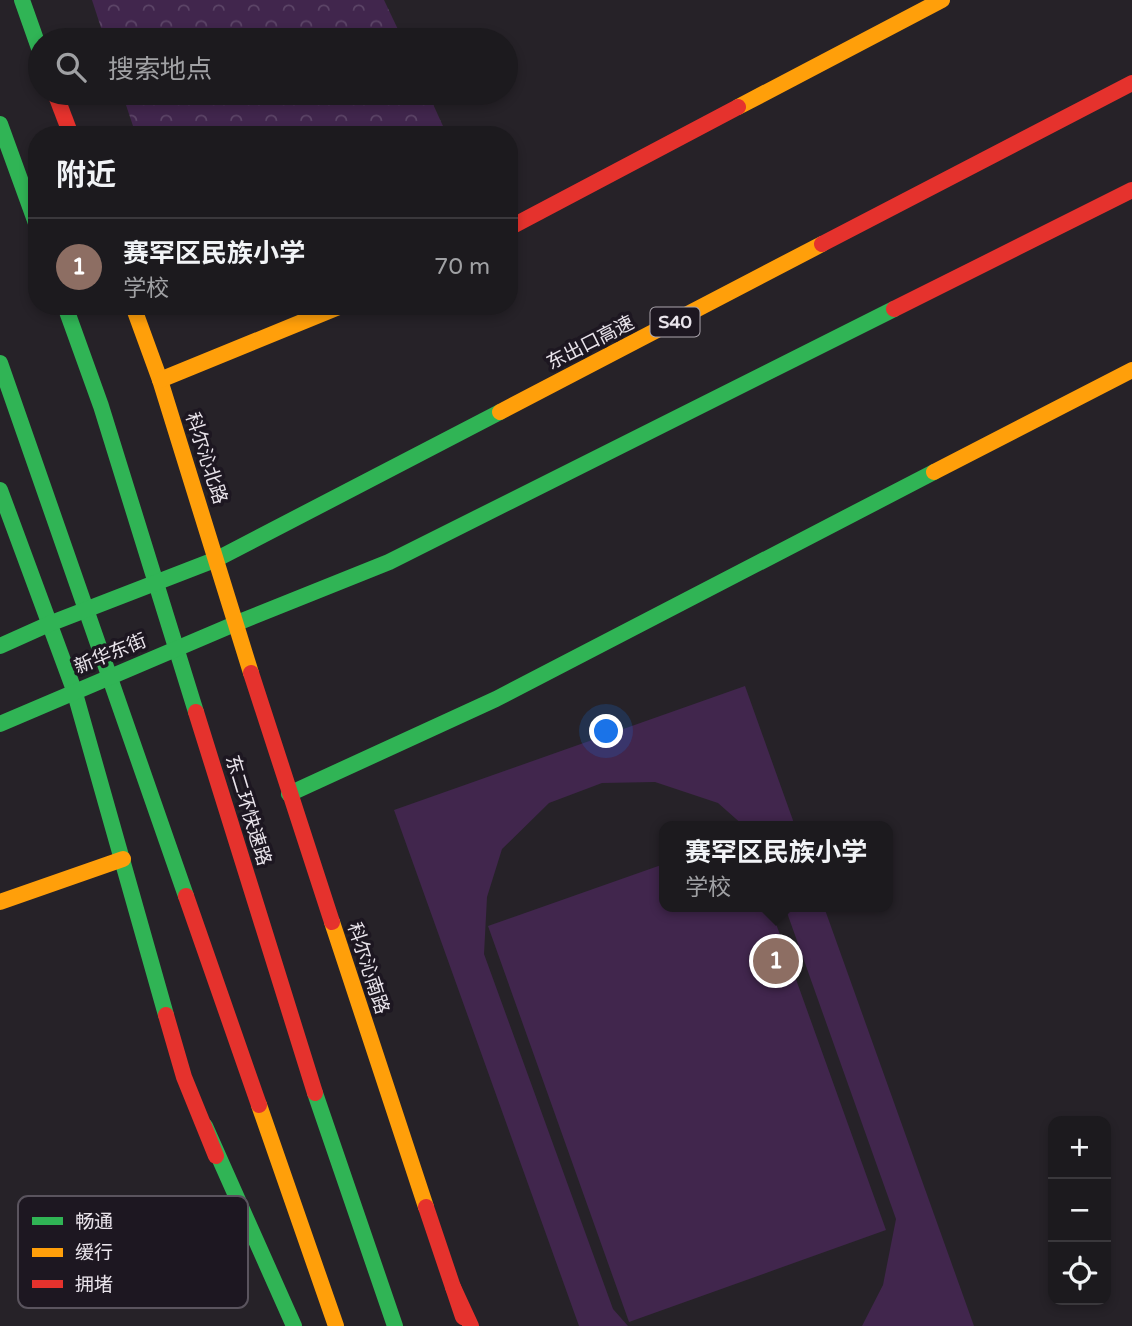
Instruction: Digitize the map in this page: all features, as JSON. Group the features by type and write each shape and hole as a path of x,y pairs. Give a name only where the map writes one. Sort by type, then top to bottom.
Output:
{"main road":[{"path":"22,0 32,28"},
{"path":"518,223 942,0"},
{"name":"东出口高速","path":"217,559 1132,83"},
{"path":"60,105 68,126"},
{"path":"0,124 28,201"},
{"path":"237,623 389,562 1132,190"},
{"name":"东二环快速路","path":"68,315 101,406 317,1099 395,1326"},
{"name":"科尔沁北路","path":"136,315 160,380 237,623"},
{"path":"160,380 319,315"},
{"path":"0,363 336,1326"},
{"path":"289,794 496,699 1132,370"},
{"path":"0,490 74,690 184,1077 236,1196"},
{"path":"0,646 49,624 217,559"},
{"name":"新华东街","path":"0,724 74,690 237,623"},
{"name":"科尔沁南路","path":"237,623 289,794 466,1326"},
{"path":"0,902 123,859"},
{"path":"205,1126 231,1196"},
{"path":"248,1223 290,1318"},
{"path":"248,1244 278,1326"},
{"path":"453,1287 471,1326"}],"green space":[{"path":"92,0 384,0 397,28 101,28"},
{"path":"126,105 433,105 443,126 133,126"},
{"path":"745,686 793,821 738,821 718,803 655,782 602,783 549,803 502,849 487,897 484,954 613,1309 628,1326 579,1326 394,810"},
{"path":"659,866 659,912 772,912 886,1230 629,1322 488,926"},
{"path":"787,912 826,912 974,1326 862,1326 883,1285 896,1219"}],"traffic: fast":[{"path":"22,0 32,28"},
{"path":"0,124 28,201"},
{"path":"237,623 389,562 894,309"},
{"path":"68,315 101,406 196,712"},
{"path":"0,363 186,896"},
{"path":"217,559 500,412"},
{"path":"289,794 496,699 934,472"},
{"path":"0,490 74,690 166,1015"},
{"path":"0,646 49,624 217,559"},
{"path":"0,724 237,623"},
{"path":"315,1093 395,1326"},
{"path":"205,1126 236,1196"},
{"path":"248,1223 294,1326"}],"traffic: slow":[{"path":"738,107 942,0"},
{"path":"500,412 822,244"},
{"path":"136,315 160,380 251,673"},
{"path":"160,380 319,315"},
{"path":"934,472 1132,370"},
{"path":"0,902 123,859"},
{"path":"332,922 426,1207"},
{"path":"259,1105 336,1326"}],"traffic: jam":[{"path":"822,244 1132,83"},
{"path":"60,105 68,126"},
{"path":"518,223 738,107"},
{"path":"894,309 1132,190"},
{"path":"251,673 332,922"},
{"path":"196,712 315,1093"},
{"path":"186,896 259,1105"},
{"path":"166,1015 184,1077 216,1156"},
{"path":"426,1207 463,1317"},
{"path":"453,1287 471,1326"}],"place":[{"name":"赛罕区民族小学","path":"776,961"}]}
